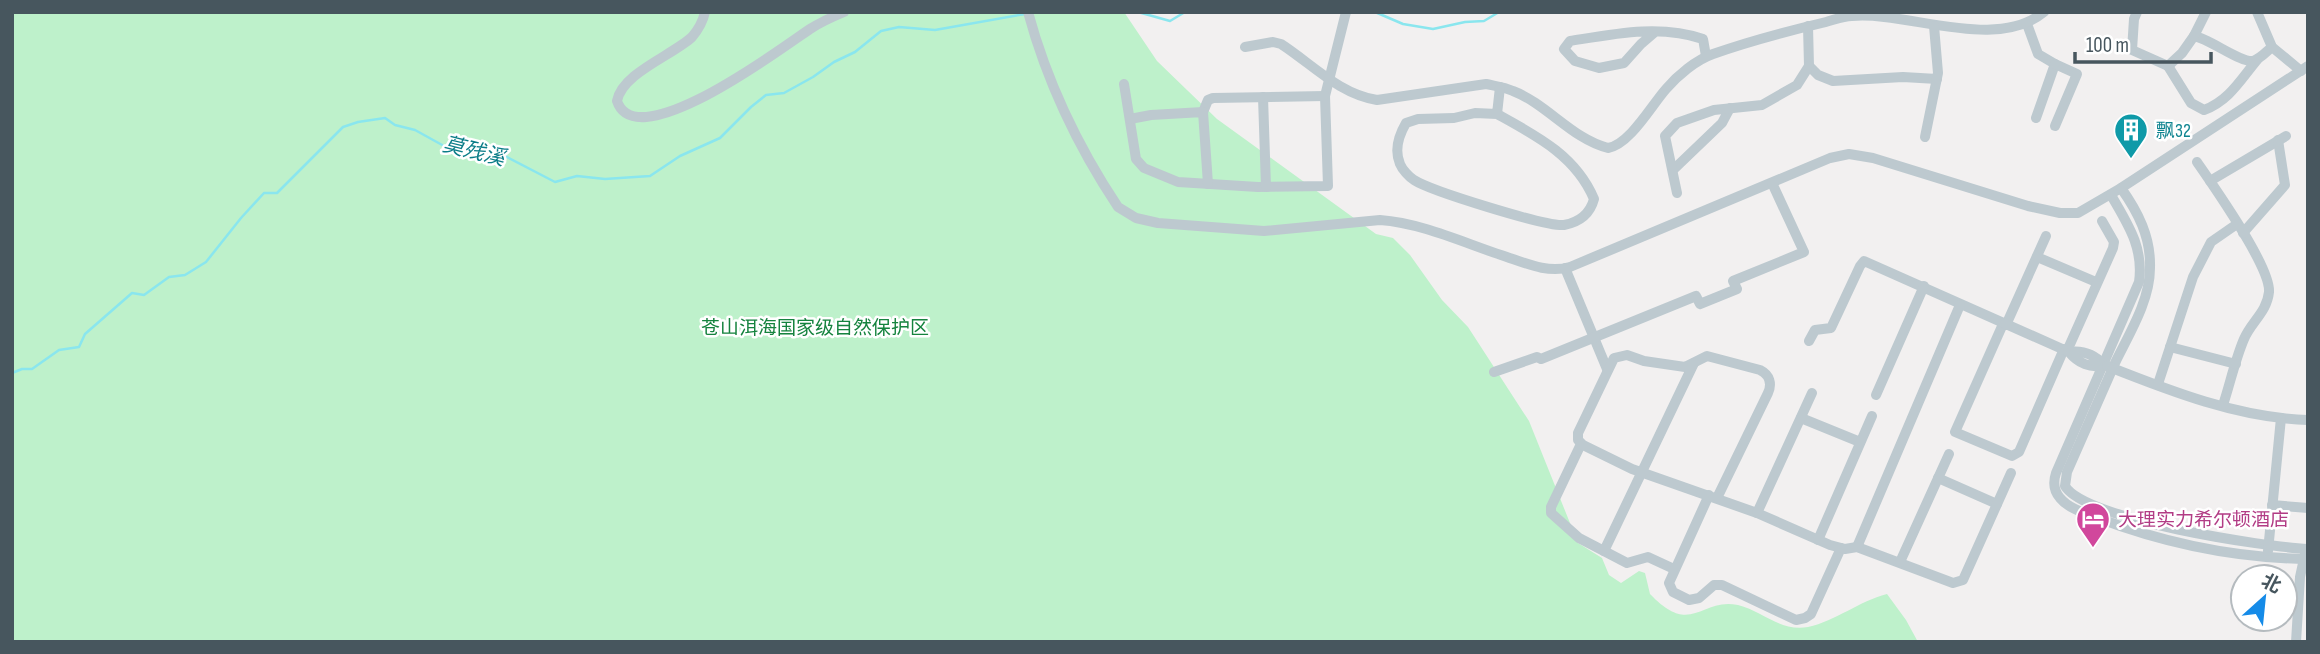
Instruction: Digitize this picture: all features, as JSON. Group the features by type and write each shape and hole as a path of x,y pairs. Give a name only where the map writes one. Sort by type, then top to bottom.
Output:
{"street":[{"path":"705,12 691,38 631,79 620,91 617,101 622,111 639,118 656,117 668,112 738,79 812,28 844,12"},
{"path":"1028,12 1046,72 1075,135 1118,208 1129,215 1174,225 1264,231 1380,220 1414,226 1543,268 1565,268 1830,159 1849,154 1867,156 2060,213 2078,213 2304,69 2272,47 2257,12"},
{"path":"1245,47 1273,42 1281,44 1330,80 1356,94 1377,100 1486,84 1500,87 1525,97 1588,140 1608,148 1623,142 1668,86 1706,57 1740,44 1808,26 1827,17 1892,15 1934,26 1993,30 2027,24 2044,12"},
{"path":"2137,12 2132,50 2168,66 2191,103 2204,110 2215,106 2242,82 2257,60 2272,47"},
{"path":"2168,66 2194,36 2206,12"},
{"path":"1124,84 1136,159 1144,169 1178,182 1266,187 1328,186 1325,96 1346,13"},
{"path":"2027,24 2038,54 2077,74 2055,126"},
{"path":"1676,193 1665,136 1677,123 1714,110 1762,105 1797,85 1809,66 1808,26"},
{"path":"1926,138 1938,73 1934,26"},
{"path":"1656,32 1624,63 1599,68 1575,61 1564,49 1570,41 1629,31 1686,33 1703,38 1706,57"},
{"path":"2194,36 2204,38 2248,61 2257,60"},
{"path":"2036,118 2055,64"},
{"path":"1809,66 1818,75 1833,81 1903,77 1937,79"},
{"path":"1497,114 1500,87"},
{"path":"1208,184 1203,112 1208,100 1325,96"},
{"path":"1263,97 1266,187"},
{"path":"1673,170 1722,123 1730,108"},
{"path":"1130,119 1203,112"},
{"path":"1475,113 1497,114 1524,129 1577,167 1594,199 1591,209 1579,220 1561,225 1529,219 1432,189 1411,179 1399,164 1397,139 1406,123 1418,119 1454,118 1475,113"},
{"path":"2158,384 2193,277 2208,245 2240,229 2285,185 2282,138 2210,181"},
{"path":"2197,162 2269,280 2269,294 2262,313 2244,339 2222,405"},
{"path":"1494,372 1537,357 1541,359 1696,296 1700,304 1737,289 1733,281 1804,252 1772,183"},
{"path":"2121,188 2145,230 2150,260 2149,281 2143,302 2056,473 2054,484 2060,499 2073,508 2167,540 2210,549 2306,554 2300,577 2296,642"},
{"path":"2109,367 2139,282 2140,253 2134,235 2110,195"},
{"path":"2046,236 1955,432 2012,456 2019,452 2067,351 2114,242 2102,221"},
{"path":"2134,235 2145,230"},
{"path":"2037,257 2096,282"},
{"path":"1810,341 1817,328 1831,328 1864,261 1924,286 1960,306 2067,351 2090,354 2109,367 2222,405 2281,418 2308,420"},
{"path":"1565,268 1607,369"},
{"path":"1876,395 1924,286"},
{"path":"1857,547 1960,306"},
{"path":"2170,347 2236,364"},
{"path":"1841,548 1811,614 1798,620 1722,585 1714,585 1699,598 1689,600 1675,593 1670,587 1674,569 1713,496 1768,393 1769,380 1766,373 1760,370 1707,356 1685,367 1623,355 1614,358 1578,433 1581,444 1643,473 1713,496 1818,540 1841,548 1857,547 1953,583 1962,582 2011,473"},
{"path":"1604,551 1695,363"},
{"path":"1757,513 1812,393"},
{"path":"1818,540 1872,416"},
{"path":"1801,418 1860,442"},
{"path":"2268,551 2281,418"},
{"path":"1581,444 1550,511 1572,533 1627,563 1648,557 1674,569"},
{"path":"1900,562 1949,454"},
{"path":"1938,478 1997,504"},
{"path":"2272,505 2308,508"}],"green space":[{"name":"苍山洱海国家级自然保护区","path":"12,12 1124,12 1157,61 1217,119 1376,234 1393,238 1410,255 1442,300 1468,327 1529,421 1578,543 1602,558 1609,575 1621,583 1639,571 1645,573 1650,594 1664,607 1676,613 1686,615 1714,606 1738,605 1780,624 1798,628 1818,624 1887,594 1918,642 12,642"}],"waterway":[{"name":"莫残溪","path":"1138,12 1170,21 1185,12"},
{"name":"莫残溪","path":"1375,12 1403,24 1433,29 1484,21 1499,12"},
{"name":"莫残溪","path":"12,373 32,369 59,350 79,347 85,334 132,293 144,295 169,277 185,275 206,262 264,193 277,193 343,127 385,118 444,146 470,148 505,156 555,182 577,176 605,179 650,176 680,156 720,138 766,95 784,93 813,77 834,62 855,52 881,31 899,27 935,30 1025,14"}],"place":[{"name":"飘32","path":"2131,160"},
{"name":"大理实力希尔顿酒店","path":"2093,549"}]}
